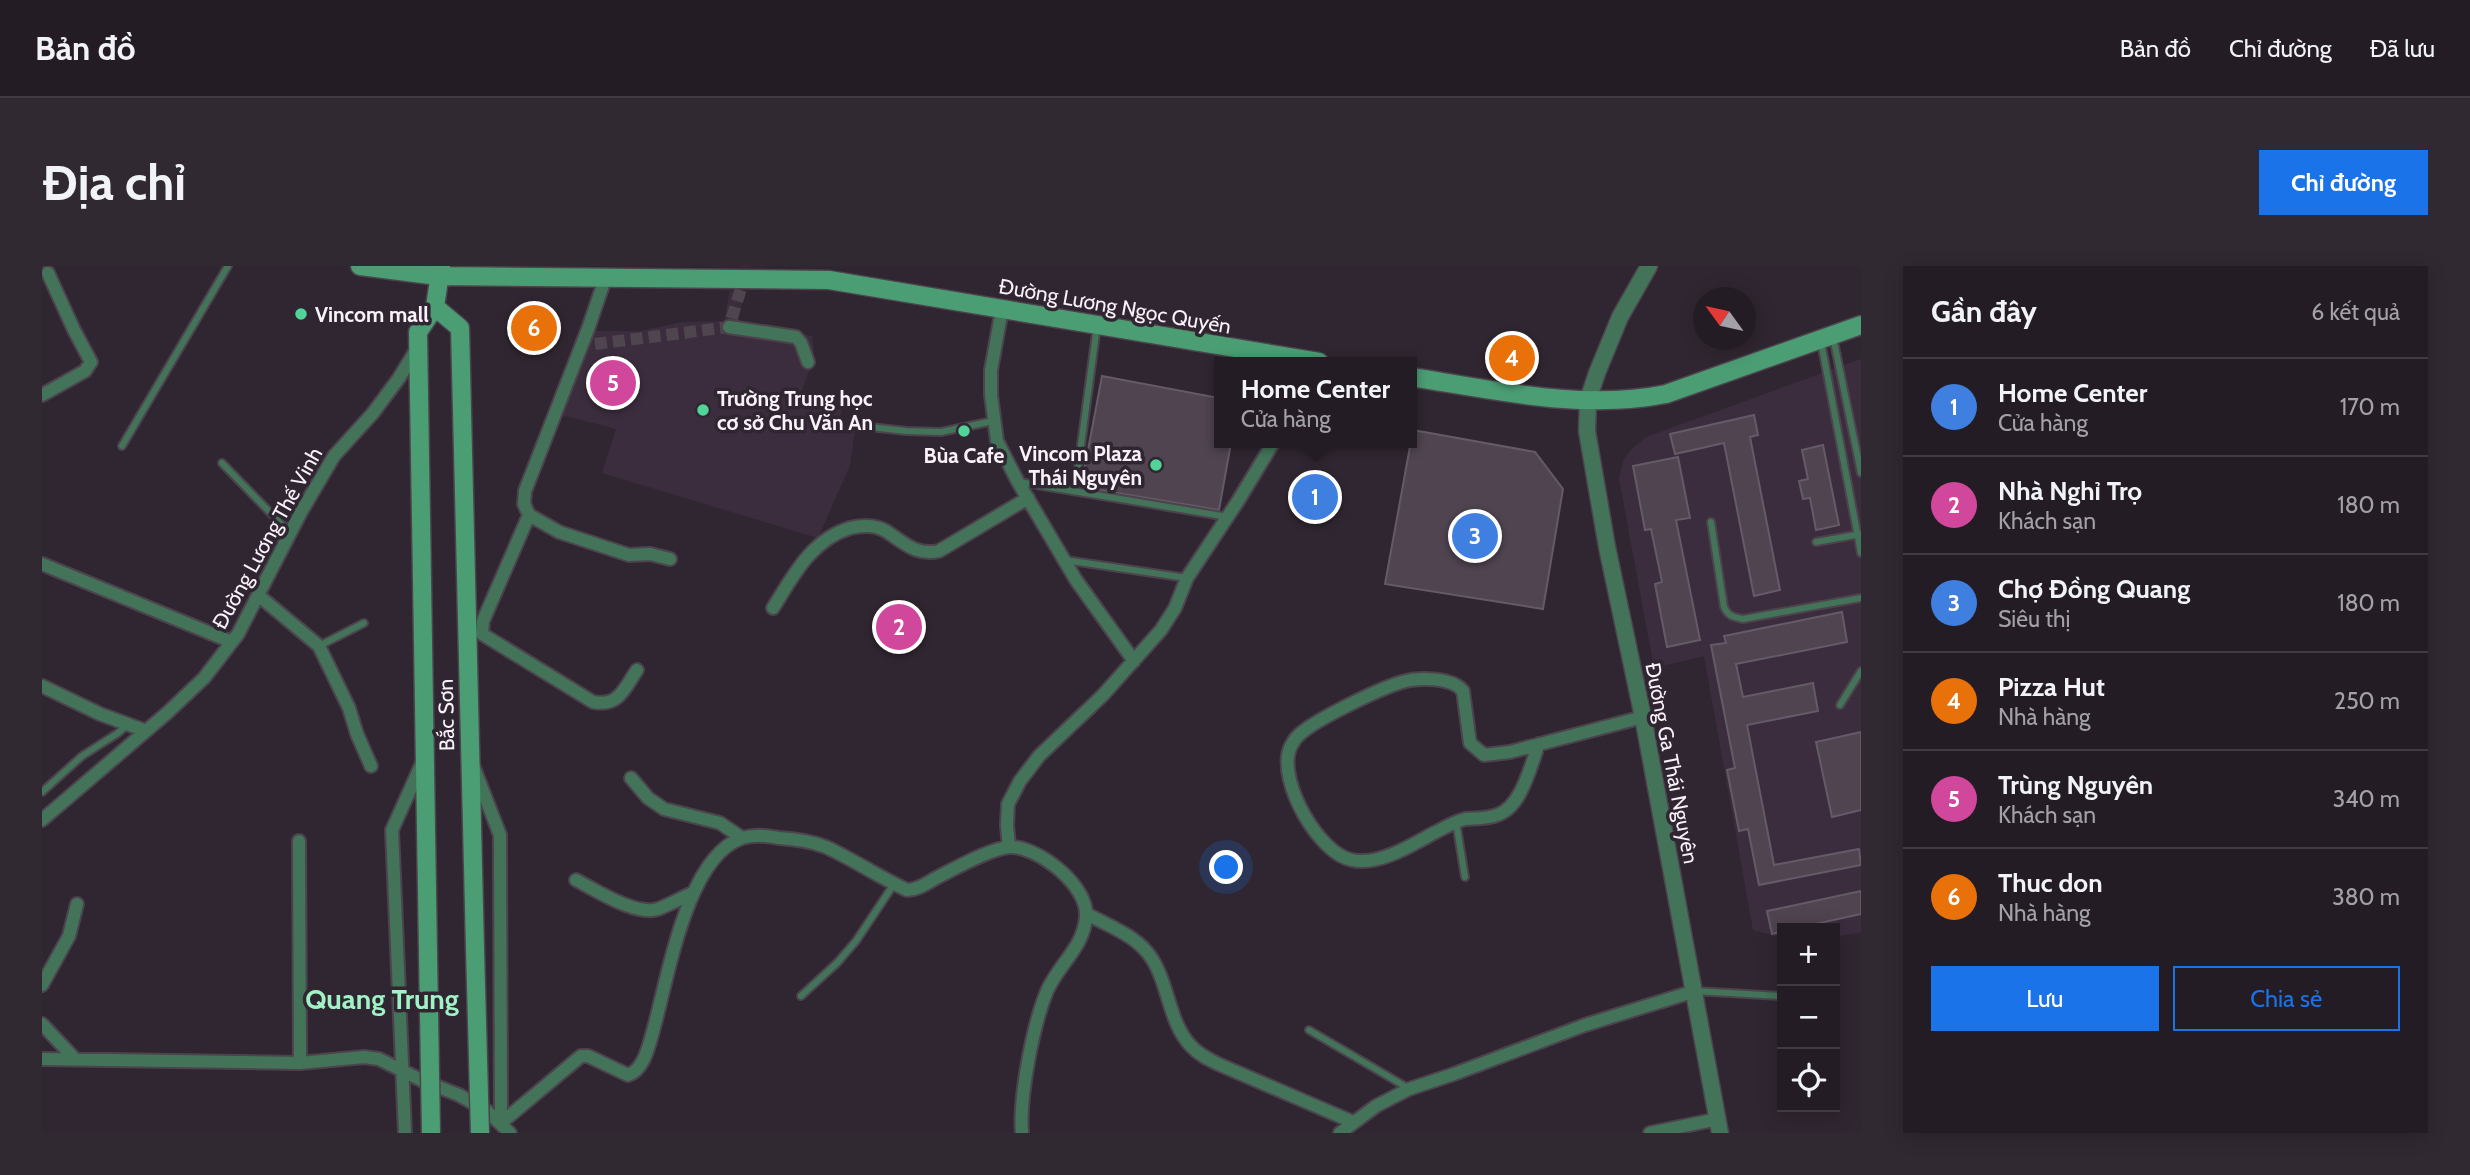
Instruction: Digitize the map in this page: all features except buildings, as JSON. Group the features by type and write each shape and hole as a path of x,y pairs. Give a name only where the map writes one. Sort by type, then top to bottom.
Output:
{"main road":[{"name":"Đường Lương Ngọc Quyến","path":"360,266 604,279 829,280 1287,357"},
{"name":"Bắc Sơn","path":"430,1133 418,331 435,307 438,269"},
{"name":"Bắc Sơn","path":"435,307 460,328 480,1133"},
{"path":"1417,378 1547,398 1634,401 1667,394 1861,324"}],"street":[{"path":"1588,400 1620,317 1649,266"},
{"path":"42,395 85,371 91,362 48,272"},
{"path":"604,279 588,329 525,491 524,504 528,514 559,532 629,555 650,554 670,559"},
{"path":"1002,310 991,370 993,421 997,441 1076,580 1134,661"},
{"path":"729,327 796,337 808,362"},
{"name":"Đường Lương Thế Vinh","path":"42,820 204,678 232,642 334,456 373,413 418,347"},
{"name":"Đường Ga Thái Nguyên","path":"1588,400 1587,431 1607,547 1643,716 1719,1126"},
{"path":"1009,847 1007,825 1011,794 1039,756 1103,695 1169,620 1187,578 1270,448"},
{"path":"773,608 806,557 838,532 869,525 882,529 916,552 927,554 939,551 1028,498"},
{"path":"528,514 482,621 482,634 593,702 603,704 617,699 637,670"},
{"path":"42,564 232,642"},
{"path":"258,595 319,646 349,708 371,766"},
{"path":"1539,744 1521,791 1511,806 1499,815 1455,822 1388,856 1363,861 1341,856 1318,835 1304,815 1288,783 1286,766 1289,750 1297,736 1314,723 1403,681 1428,680 1453,684 1463,691 1468,734 1475,749 1484,755 1500,754 1643,716"},
{"path":"42,686 100,714 146,731"},
{"path":"405,1133 392,830 424,757"},
{"path":"470,760 500,835 506,1128"},
{"path":"631,778 648,798 664,808 720,823 742,838"},
{"path":"506,1128 581,1056 588,1056 628,1075 638,1069 648,1049 680,929 693,893 710,863 726,846 742,838 757,835 805,841 827,847 907,890 920,887 982,856 1009,847 1021,848 1059,869 1076,886 1087,914 1084,932 1047,990 1040,1013 1025,1085 1021,1120 1023,1133"},
{"path":"299,841 300,1063"},
{"path":"576,880 622,904 644,909 655,910 693,893"},
{"path":"42,985 69,936 77,904"},
{"path":"1087,914 1133,939 1149,954 1182,1034 1202,1055 1353,1122"},
{"path":"1340,1133 1376,1106 1409,1088 1585,1025 1695,991"},
{"path":"42,1024 75,1059"},
{"path":"42,1059 300,1063 364,1057 379,1059 459,1095 487,1111 506,1128"},
{"path":"1650,1133 1719,1126"}],"lane":[{"path":"122,446 228,266"},
{"path":"1075,491 1097,326"},
{"path":"1827,337 1861,472"},
{"path":"1827,337 1861,553"},
{"path":"861,426 941,432 993,421"},
{"path":"222,463 290,533"},
{"path":"1018,482 1228,517"},
{"path":"1711,522 1724,607 1727,613 1734,617 1743,619 1861,598"},
{"path":"1816,542 1859,534"},
{"path":"1065,560 1187,578"},
{"path":"319,646 364,623"},
{"path":"1840,705 1861,671"},
{"path":"42,792 82,756 128,724"},
{"path":"1455,822 1465,877"},
{"path":"801,996 837,963 856,941 894,884"},
{"path":"1695,991 1777,996"},
{"path":"1309,1030 1409,1088"}],"shaded area":[{"name":"Trường Trung học cơ sở Chu Văn An","path":"730,291 744,292 738,322 812,336 814,350 811,366 799,398 843,405 838,427 855,430 850,465 818,538 602,473 616,429 562,415 595,331 640,331 682,322 724,321"},
{"path":"1861,359 1861,932 1840,936 1840,923 1777,923 1777,937 1753,930 1704,656 1654,668 1619,478 1624,459 1646,437"}],"tunnel":[{"path":"595,344 729,327 744,279 745,266"}],"place":[{"name":"Vincom mall","path":"301,314"},
{"name":"Thuc don","path":"534,328"},
{"name":"Pizza Hut","path":"1512,358"},
{"name":"Trùng Nguyên","path":"613,383"},
{"name":"Trường Trung học cơ sở Chu Văn An","path":"703,410"},
{"name":"Bùa Cafe","path":"964,431"},
{"name":"Vincom Plaza Thái Nguyên","path":"1156,465"},
{"name":"Home Center","path":"1315,497"},
{"name":"Chợ Đồng Quang","path":"1475,536"},
{"name":"Nhà Nghỉ Trọ","path":"899,627"}],"district":[{"name":"Quang Trung","path":"382,999"}]}
